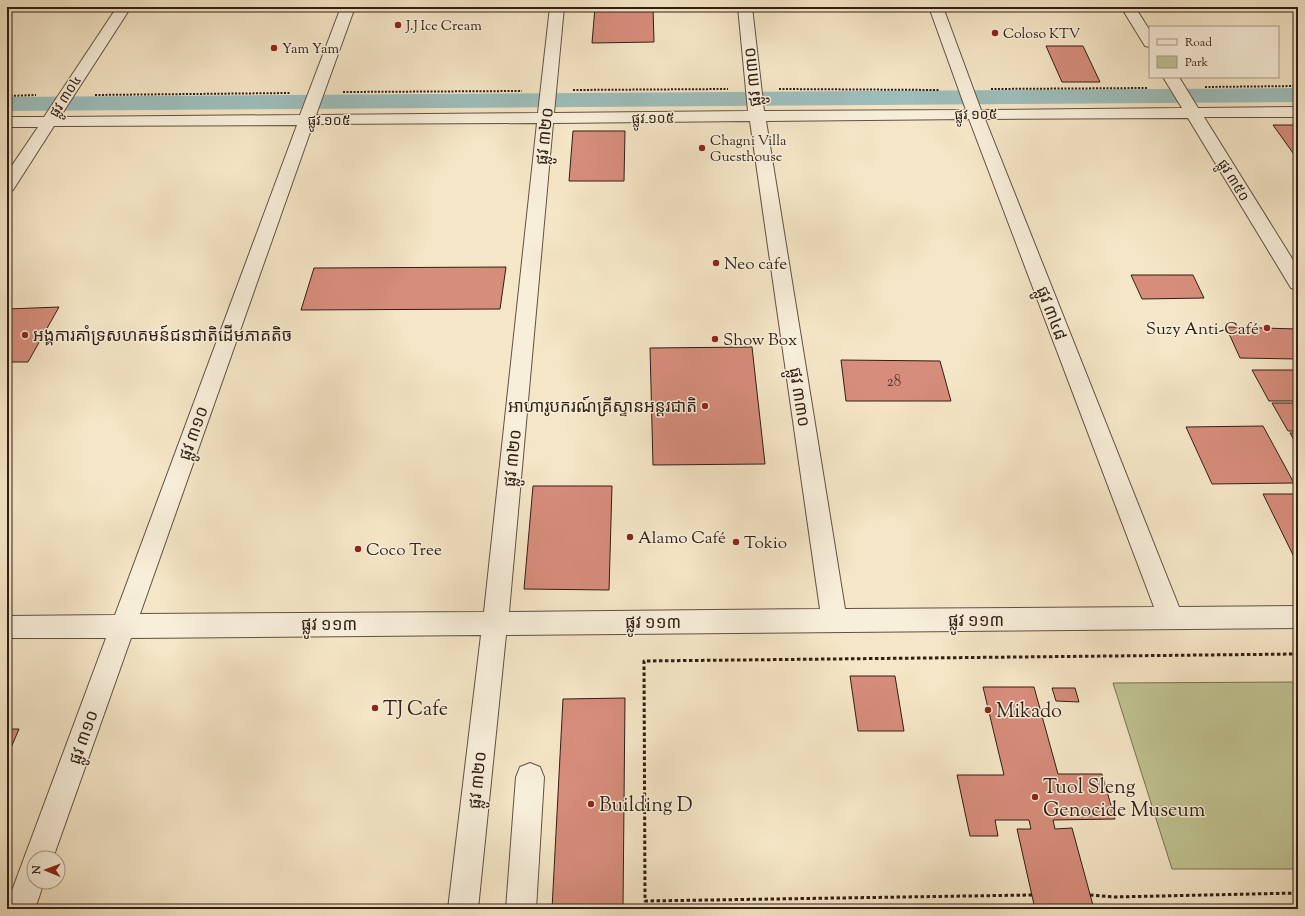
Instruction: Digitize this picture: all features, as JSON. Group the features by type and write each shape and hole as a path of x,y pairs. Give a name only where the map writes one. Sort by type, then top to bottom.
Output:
{"street":[{"name":"ផ្លូវ ៣០៤","path":"7,186 124,7"},
{"name":"ផ្លូវ ៣១០","path":"41,850 124,626 308,114 348,7"},
{"name":"ផ្លូវ ៣២០","path":"463,909 495,623 557,7"},
{"name":"ផ្លូវ ៣៣០","path":"745,7 756,112 834,621"},
{"name":"ផ្លូវ ៣៤៨","path":"936,7 971,103 1171,618"},
{"path":"1128,7 1149,41"},
{"name":"ផ្លូវ ៣៥០","path":"1174,82 1298,283"},
{"name":"ផ្លូវ ១០៥","path":"7,122 52,116 756,112 971,103 1298,112"},
{"name":"ផ្លូវ ១១៣","path":"7,627 1298,617"},
{"path":"521,909 530,777"},
{"path":"20,909 27,890"}],"path":[{"path":"7,96 754,89 971,103 1174,82 1298,86"},
{"path":"1032,895 645,901 644,661 1298,654"},
{"path":"1090,895 1114,897 1298,893"}],"green space":[{"path":"1298,682 1298,869 1172,869 1113,683"}],"building":[{"path":"595,7 653,7 654,42 592,43"},
{"path":"1046,46 1083,46 1100,82 1062,82"},
{"path":"1273,125 1298,125 1298,160"},
{"path":"573,131 625,131 624,181 569,181"},
{"path":"506,267 500,309 301,310 314,268"},
{"path":"1131,275 1193,275 1204,298 1142,299"},
{"name":"អង្គការគាំទ្រសហគមន៍ជនជាតិដើមភាគតិច","path":"59,307 28,362 7,362 7,309"},
{"path":"1226,327 1298,329 1298,359 1240,358"},
{"name":"អាហារូបករណ៍គ្រីស្ទានអន្តរជាតិ","path":"752,347 765,464 653,465 650,348"},
{"path":"841,360 940,361 951,401 846,401"},
{"path":"1252,370 1298,370 1298,401 1269,401"},
{"path":"1272,403 1298,403 1298,431 1288,431"},
{"path":"1263,426 1294,483 1212,484 1186,427"},
{"path":"1290,433 1298,433 1298,447"},
{"path":"533,486 612,486 609,590 524,589"},
{"path":"1263,494 1298,494 1298,565"},
{"path":"850,676 895,676 904,731 858,731"},
{"name":"Tuol Sleng Genocide Museum","path":"983,687 1034,687 1058,774 1102,774 1115,819 1053,820 1055,829 1072,828 1094,909 1035,909 1017,829 1031,829 1029,820 995,820 998,836 970,836 957,775 1004,775"},
{"path":"1052,688 1075,688 1079,702 1056,701"},
{"name":"Building D","path":"625,698 623,909 552,909 563,699"},
{"path":"7,729 19,729 7,757"}],"waterway":[{"path":"7,104 1298,95"}],"place":[{"name":"J.J Ice Cream","path":"398,25"},
{"name":"Coloso KTV","path":"995,33"},
{"name":"Yam Yam","path":"274,48"},
{"name":"Chagni Villa Guesthouse","path":"702,148"},
{"name":"Neo cafe","path":"716,263"},
{"name":"Suzy Anti-Café","path":"1267,328"},
{"name":"អង្គការគាំទ្រសហគមន៍ជនជាតិដើមភាគតិច","path":"25,335"},
{"name":"Show Box","path":"715,339"},
{"name":"អាហារូបករណ៍គ្រីស្ទានអន្តរជាតិ","path":"705,406"},
{"name":"Alamo Café","path":"630,537"},
{"name":"Tokio","path":"736,542"},
{"name":"Coco Tree","path":"358,549"},
{"name":"TJ Cafe","path":"375,708"},
{"name":"Mikado","path":"988,710"},
{"name":"Tuol Sleng Genocide Museum","path":"1035,797"},
{"name":"Building D","path":"591,804"}]}
